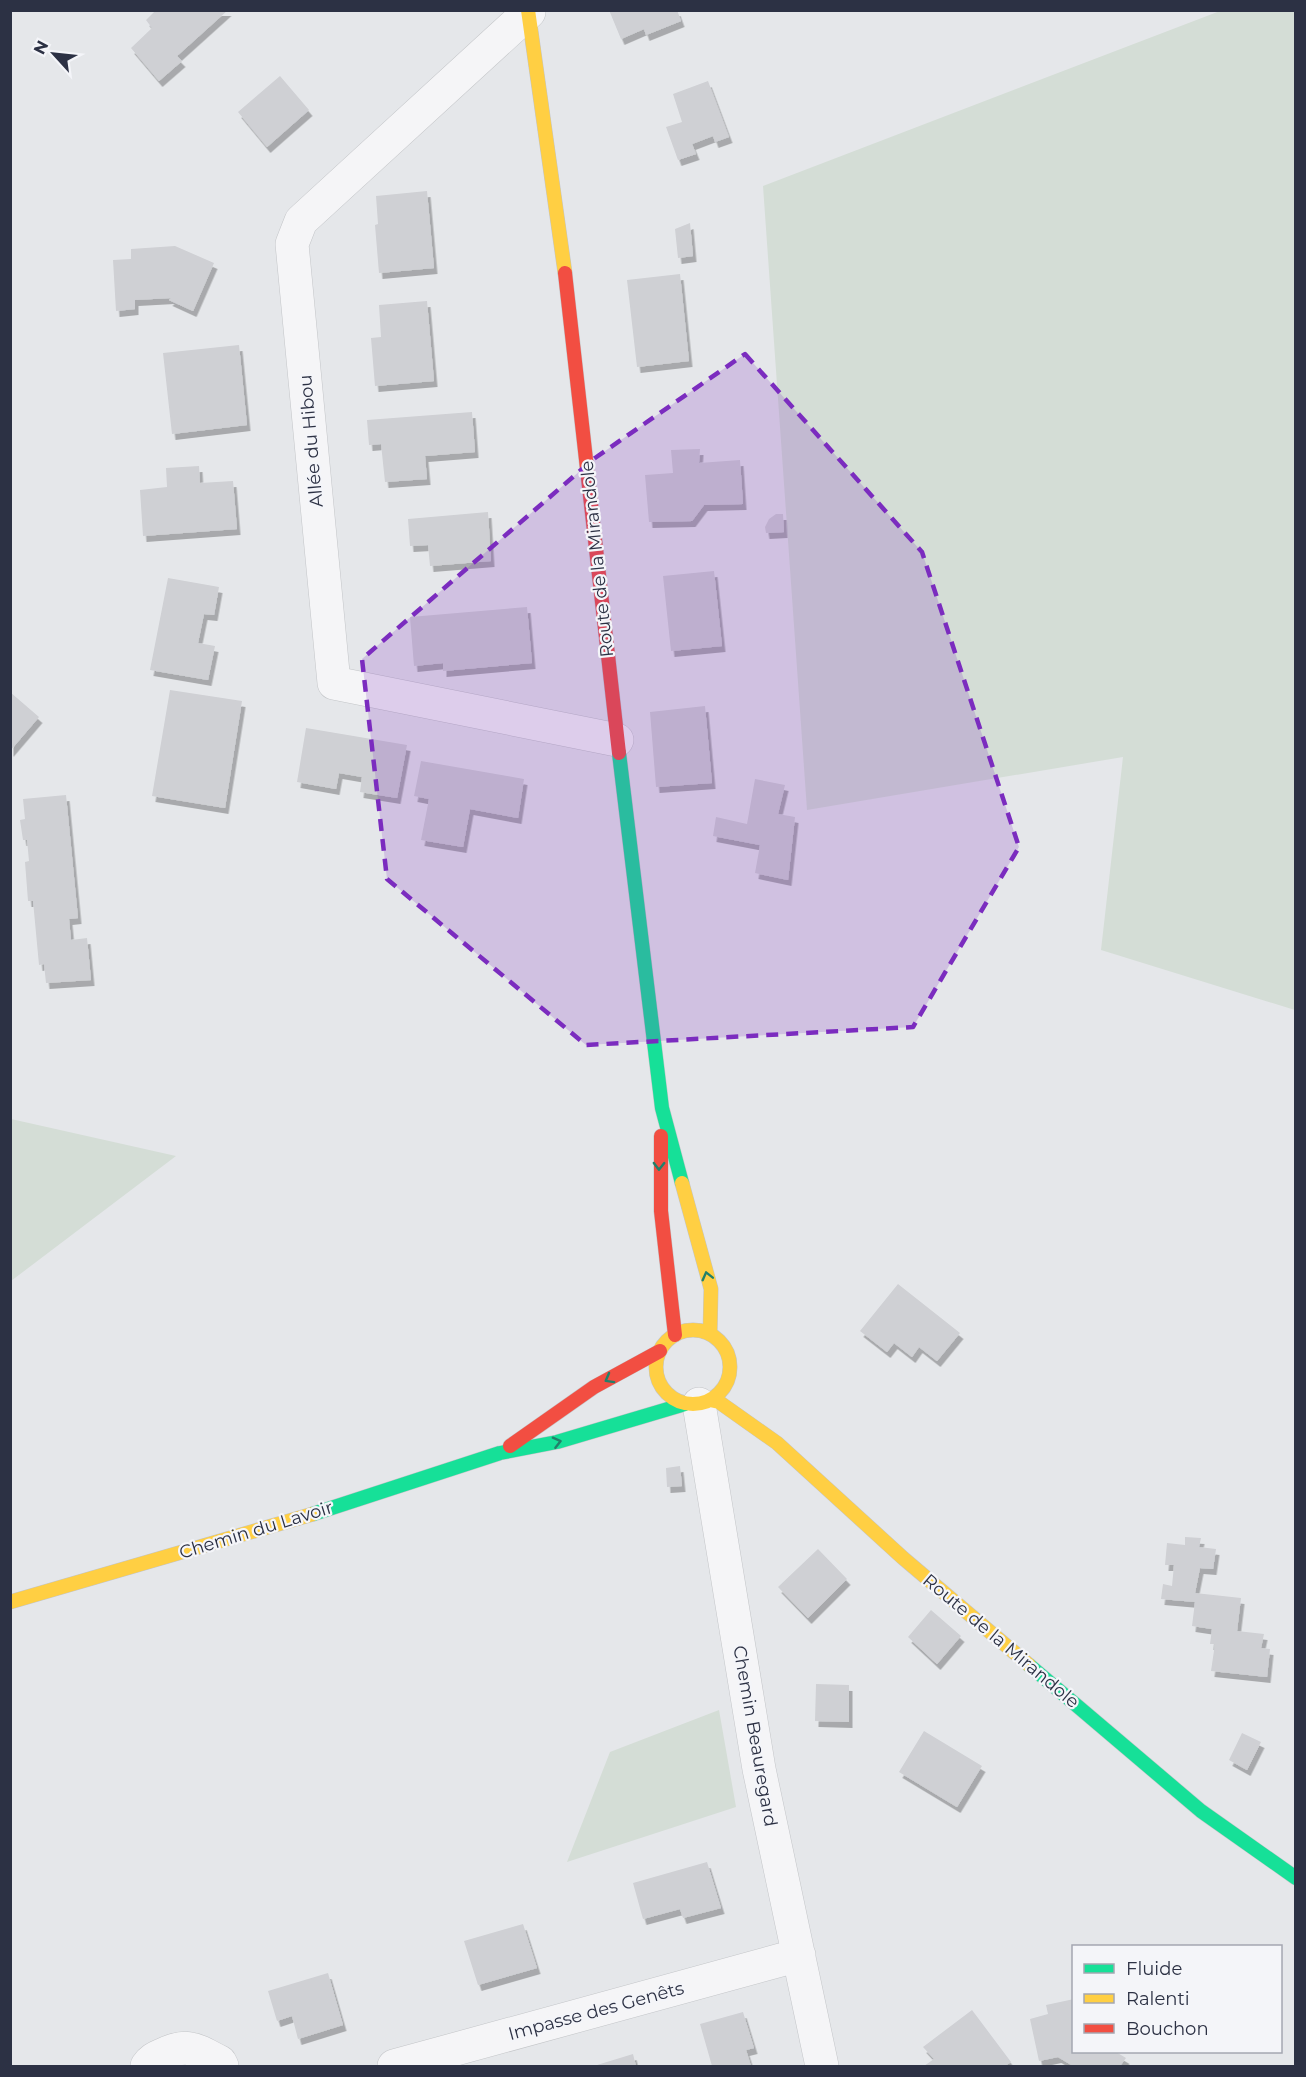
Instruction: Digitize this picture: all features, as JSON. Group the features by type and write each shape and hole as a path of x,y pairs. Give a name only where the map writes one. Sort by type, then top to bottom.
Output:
{"street":[{"name":"Allée du Hibou","path":"529,11 301,221 292,244 334,683 617,740"},
{"name":"Route de la Mirandole","path":"529,11 562,244 617,740 662,1108 685,1186 711,1289 710,1334"},
{"name":"Route de la Mirandole","path":"662,1108 659,1171 663,1245 675,1335"},
{"path":"692,1330 710,1334 726,1350 730,1361 730,1373 726,1384 720,1393 698,1403 675,1400 659,1383 656,1361 660,1351 666,1341 675,1335 692,1330"},
{"name":"Chemin du Lavoir","path":"500,1453 594,1388 660,1351"},
{"name":"Route de la Mirandole","path":"698,1403 719,1402 777,1443 903,1557 1201,1811 1296,1878"},
{"name":"Chemin du Lavoir","path":"10,1602 306,1516 500,1453 557,1442 698,1403"},
{"name":"Chemin Beauregard","path":"698,1403 759,1769 822,2067"},
{"name":"Impasse des Genêts","path":"394,2067 799,1955"},
{"path":"147,2067 151,2060 177,2047 193,2048 220,2062 222,2067"}],"highlighted area":[{"path":"745,354 922,552 1019,847 913,1027 586,1045 387,879 362,659 595,458"}],"shaded area":[{"path":"1220,11 1295,11 1295,1010 1101,950 1123,757 807,810 763,186"},
{"path":"11,1119 176,1156 11,1281"},
{"path":"719,1710 736,1807 567,1862 610,1752"}],"building":[{"path":"156,10 228,10 177,56 182,61 159,81 131,48 152,28 146,20"},
{"path":"609,10 677,10 681,21 646,35 644,29 621,39"},
{"path":"280,76 309,110 267,147 238,112"},
{"path":"708,81 729,137 715,142 713,136 692,144 696,154 678,160 666,127 682,122 673,94"},
{"path":"427,191 434,268 379,273 375,225 378,224 376,196"},
{"path":"690,223 693,256 678,258 675,229"},
{"path":"175,246 214,263 193,311 169,300 171,298 135,300 135,309 116,311 113,260 131,259 131,249"},
{"path":"680,274 689,361 637,367 627,280"},
{"path":"427,301 434,381 375,386 371,338 381,337 379,305"},
{"path":"239,345 247,425 172,434 163,353"},
{"path":"472,412 475,452 425,456 427,479 385,482 381,444 369,445 367,420"},
{"path":"700,449 699,463 740,460 743,504 704,505 692,521 649,522 645,475 673,473 671,450"},
{"path":"199,466 200,483 233,481 237,529 143,536 140,490 167,487 166,468"},
{"path":"488,512 491,561 430,566 428,545 410,546 408,519"},
{"path":"776,514 783,514 784,532 766,533 765,527 769,519"},
{"path":"714,571 722,646 671,651 663,576"},
{"path":"168,578 219,587 214,615 204,614 198,643 215,646 208,680 150,670"},
{"path":"527,607 532,663 443,671 443,663 414,666 410,617"},
{"path":"170,690 242,701 225,808 152,796"},
{"path":"10,692 39,717 10,751"},
{"path":"705,706 712,783 656,787 650,712"},
{"path":"306,728 407,745 397,798 360,792 362,777 339,773 336,789 297,782"},
{"path":"421,761 524,779 518,818 470,809 463,847 421,840 429,799 414,796"},
{"path":"755,779 785,785 778,814 795,817 788,880 755,873 760,845 713,836 716,817 747,824"},
{"path":"66,795 78,918 69,919 71,940 87,938 91,980 46,983 44,964 39,965 33,901 28,901 25,862 29,861 27,840 23,840 20,820 25,819 23,799"},
{"path":"898,1284 960,1333 937,1361 919,1347 912,1357 894,1343 887,1352 860,1331"},
{"path":"680,1466 682,1486 667,1487 666,1468"},
{"path":"1185,1537 1201,1538 1199,1547 1216,1549 1213,1569 1200,1568 1195,1593 1241,1598 1237,1631 1264,1634 1261,1648 1270,1649 1267,1677 1211,1671 1215,1644 1210,1644 1212,1629 1192,1626 1195,1602 1161,1599 1163,1584 1172,1586 1174,1565 1165,1565 1167,1543 1185,1545"},
{"path":"818,1549 847,1579 808,1618 778,1587"},
{"path":"931,1610 961,1636 937,1664 908,1637"},
{"path":"816,1684 849,1685 849,1722 815,1721"},
{"path":"924,1731 982,1766 957,1807 899,1772"},
{"path":"1242,1733 1261,1742 1247,1770 1229,1760"},
{"path":"707,1862 721,1908 683,1918 680,1909 643,1919 633,1883"},
{"path":"523,1924 537,1968 478,1985 464,1941"},
{"path":"328,1973 343,2025 298,2039 292,2016 277,2021 268,1991"},
{"path":"1072,1999 1072,2053 1118,2053 1126,2058 1120,2066 1073,2066 1058,2057 1039,2061 1030,2019 1048,2014 1046,2005"},
{"path":"972,2010 1011,2062 1005,2066 924,2066 934,2059 923,2047"},
{"path":"743,2012 754,2048 746,2050 751,2066 712,2066 700,2024"},
{"path":"633,2054 636,2066 597,2065"}],"traffic: fast":[{"path":"619,753 662,1108 682,1183"},
{"path":"313,1514 500,1453 557,1442 685,1404"},
{"path":"1029,1665 1201,1811 1296,1878"}],"traffic: slow":[{"path":"528,10 565,273"},
{"path":"682,1183 711,1289 710,1334"},
{"path":"693,1330 714,1336 724,1346 730,1367 724,1388 714,1398 693,1404 672,1398 662,1388 656,1367 662,1346 672,1336 693,1330"},
{"path":"710,1400 719,1402 777,1443 903,1558 1029,1665"},
{"path":"10,1602 313,1514"}],"traffic: jam":[{"path":"565,273 619,753"},
{"path":"661,1136 661,1211 675,1335"},
{"path":"510,1446 594,1387 660,1351"}]}
